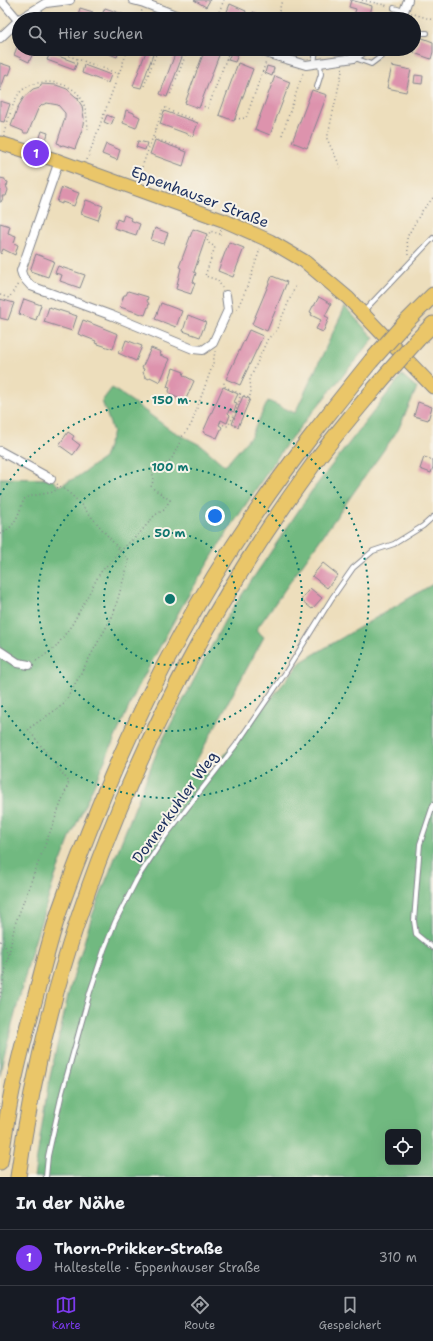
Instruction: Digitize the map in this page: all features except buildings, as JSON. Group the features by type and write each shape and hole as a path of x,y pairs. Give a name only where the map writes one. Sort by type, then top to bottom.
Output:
{"highway":[{"path":"0,1162 24,1038 60,910 94,819 127,741 168,658 196,607 251,519 325,417 404,324 433,294"},
{"path":"18,1177 41,1050 63,967 79,917 108,838 146,748 184,671 222,605 264,536 307,472 354,412 433,324"}],"main road":[{"name":"Eppenhauser Straße","path":"0,143 59,161 225,221 266,239 304,261 328,280 363,313 433,387"}],"street":[{"path":"1,0 12,12"},
{"path":"32,12 46,3 70,0"},
{"path":"133,0 168,12"},
{"path":"404,11 408,0"},
{"path":"0,38 12,27"},
{"path":"278,56 313,64 354,58 357,56"},
{"path":"59,161 21,271 23,278 31,286 113,316 193,349 203,350 213,343 228,310 226,295"},
{"path":"0,451 53,481"},
{"path":"0,650 18,663 29,665"}],"lane":[{"path":"394,8 404,11"},
{"path":"421,33 427,33"},
{"path":"315,56 313,64 320,74 317,87"},
{"path":"354,58 371,64 382,56"},
{"path":"363,313 433,238"},
{"name":"Donnerkuhler Weg","path":"46,1177 48,1156 62,1093 90,992 115,922 137,879 164,838 236,745 284,675 332,598 353,568 373,551 394,544 423,526 433,517"},
{"path":"433,805 420,844 414,921 416,934 433,948"}],"path":[{"path":"219,12 224,0"},
{"path":"279,12 282,0"},
{"path":"362,0 394,8"},
{"path":"421,16 433,20"},
{"path":"69,56 119,74"},
{"path":"83,170 125,56"},
{"path":"144,86 155,56"},
{"path":"168,95 170,95 185,56"},
{"path":"200,105 208,108 227,56"},
{"path":"235,119 246,118 268,56"},
{"path":"341,168 327,139 344,59"},
{"path":"282,136 313,64"},
{"path":"0,143 18,95 25,88 41,82 65,85 79,95 85,106 88,129"},
{"path":"142,167 164,109 166,108 195,120"},
{"path":"153,138 188,151"},
{"path":"408,265 407,237 422,212 433,198"},
{"path":"225,221 220,234 210,232 207,242 215,247 205,276 218,280 226,295"},
{"path":"236,310 249,282 259,252 266,239"},
{"path":"0,295 9,298 23,278"},
{"path":"224,381 224,386 249,398 251,390 250,378 268,338 275,333 296,285"},
{"path":"29,665 56,647 73,623 100,572 139,534 155,515 164,510 170,500 152,487 154,478 152,472 165,465 172,458 181,438 191,425 213,364 216,350"},
{"path":"220,422 224,426 228,426 238,406 240,394"},
{"path":"0,997 15,924 69,782 28,729 64,704 113,615 129,561 78,501 53,481"},
{"path":"0,534 6,532 15,522 24,499 31,496 44,495 54,492 58,486"},
{"path":"0,941 4,943 8,957"}],"green space":[{"path":"345,307 374,338 291,438 272,465 221,542 182,606 137,689 70,838 55,877 32,950 2,1063 0,1077 0,478 51,479 59,486 77,477 104,458 113,432 102,401 112,388 169,429 202,446 225,466 251,436 268,401 295,413"},
{"path":"402,375 417,388 398,430 256,630 264,637 194,765 209,774 301,662 433,584 433,1177 34,1177 48,1086 69,992 92,916 158,749 225,620 311,492"}],"place":[{"name":"Thorn-Prikker-Straße","path":"36,153"}]}
